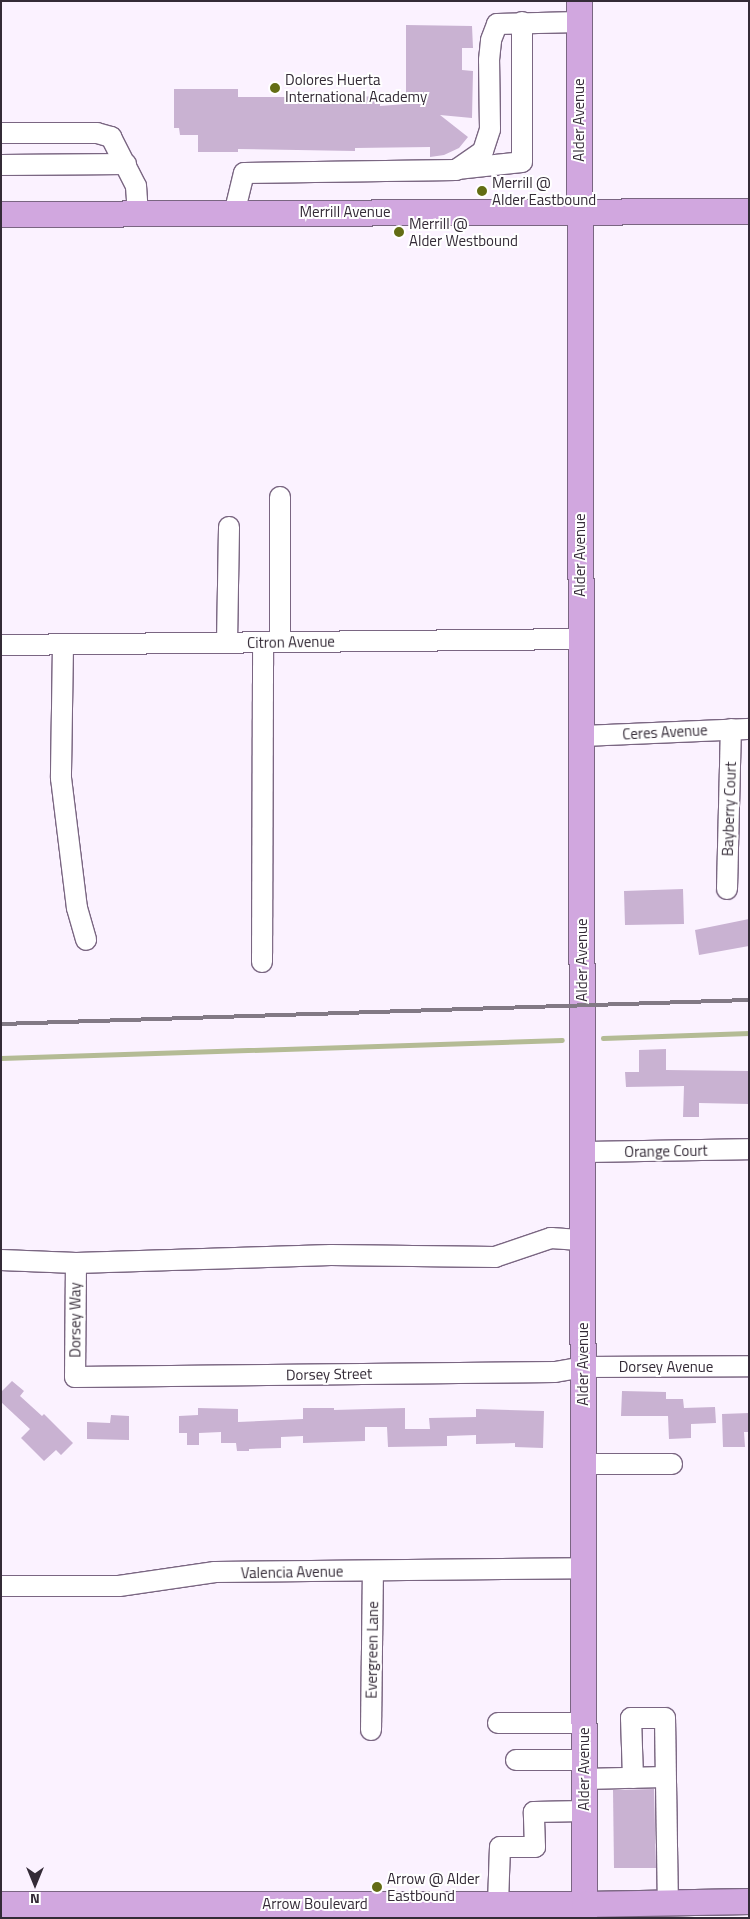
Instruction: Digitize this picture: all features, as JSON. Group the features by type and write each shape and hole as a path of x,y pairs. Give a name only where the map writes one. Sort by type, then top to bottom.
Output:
{"main road":[{"name":"Alder Avenue","path":"579,12 584,1911"},
{"name":"Merrill Avenue","path":"1,214 749,211"},
{"name":"Arrow Boulevard","path":"1,1904 498,1904 584,1911 668,1902 703,1910 749,1901"}],"street":[{"path":"456,170 482,151 490,129 489,60 491,40 497,24 522,22 579,12"},
{"path":"234,214 244,173 456,170 522,162 522,22"},
{"path":"1,133 97,133 111,137 136,186 138,213"},
{"path":"1,164 126,164"},
{"path":"262,962 272,642 280,497"},
{"path":"227,643 229,527"},
{"name":"Citron Avenue","path":"1,645 580,639"},
{"path":"63,644 61,778 77,908 86,940"},
{"name":"Ceres Avenue","path":"581,736 740,729"},
{"name":"Bayberry Court","path":"727,889 740,729"},
{"name":"Orange Court","path":"582,1152 749,1149"},
{"name":"Dorsey Way","path":"1,1260 76,1263 331,1255 495,1257 551,1238 583,1240"},
{"name":"Dorsey Way","path":"75,1378 76,1263"},
{"name":"Dorsey Avenue","path":"583,1368 749,1366"},
{"name":"Dorsey Street","path":"75,1378 555,1372 583,1368"},
{"path":"583,1464 672,1464"},
{"name":"Valencia Avenue","path":"1,1586 118,1586 215,1572 584,1568"},
{"name":"Evergreen Lane","path":"371,1730 374,1571"},
{"path":"633,1778 631,1718 665,1718 668,1902"},
{"path":"498,1723 584,1723"},
{"path":"516,1760 633,1778 666,1777"},
{"path":"498,1904 500,1847 535,1847 534,1812 584,1812"}],"building":[{"path":"406,25 472,26 473,48 462,48 462,70 473,71 472,118 440,115 468,137 459,148 444,155 430,157 430,147 355,148 355,151 238,149 238,152 198,152 198,135 180,135 179,128 174,128 174,89 238,89 238,97 287,97 288,94 355,93 354,97 380,96 380,106 406,104"},
{"path":"683,889 684,924 625,925 624,891"},
{"path":"749,919 749,946 699,955 695,930"},
{"path":"666,1049 666,1070 749,1071 749,1104 699,1103 699,1117 683,1117 684,1086 626,1087 625,1072 639,1072 639,1050"},
{"path":"12,1381 24,1391 20,1396 42,1416 44,1414 73,1443 61,1455 56,1450 44,1461 21,1438 30,1429 1,1402 1,1392"},
{"path":"622,1391 666,1392 666,1399 683,1399 684,1408 715,1407 716,1423 691,1424 691,1438 669,1439 668,1416 621,1416"},
{"path":"198,1408 238,1409 238,1422 303,1419 303,1408 334,1408 334,1410 405,1408 405,1429 430,1429 429,1418 476,1417 476,1409 544,1411 543,1448 515,1447 515,1443 476,1444 476,1435 447,1436 447,1446 388,1447 387,1427 365,1427 365,1441 303,1443 303,1436 281,1437 281,1448 237,1451 236,1443 221,1443 221,1432 199,1433 199,1445 187,1445 187,1433 179,1433 179,1416 198,1415"},
{"path":"749,1413 749,1432 744,1432 745,1447 723,1447 722,1414"},
{"path":"111,1415 129,1416 129,1440 87,1439 87,1422 110,1423"},
{"path":"654,1789 656,1868 614,1868 613,1790"}],"waterway":[{"path":"603,1038 749,1033"},
{"path":"1,1058 562,1040"}],"railway":[{"path":"1,1024 749,1000"}],"place":[{"name":"Dolores Huerta International Academy","path":"275,88"},
{"name":"Merrill @ Alder Eastbound","path":"482,191"},
{"name":"Merrill @ Alder Westbound","path":"399,232"},
{"name":"Arrow @ Alder Eastbound","path":"377,1887"}]}
